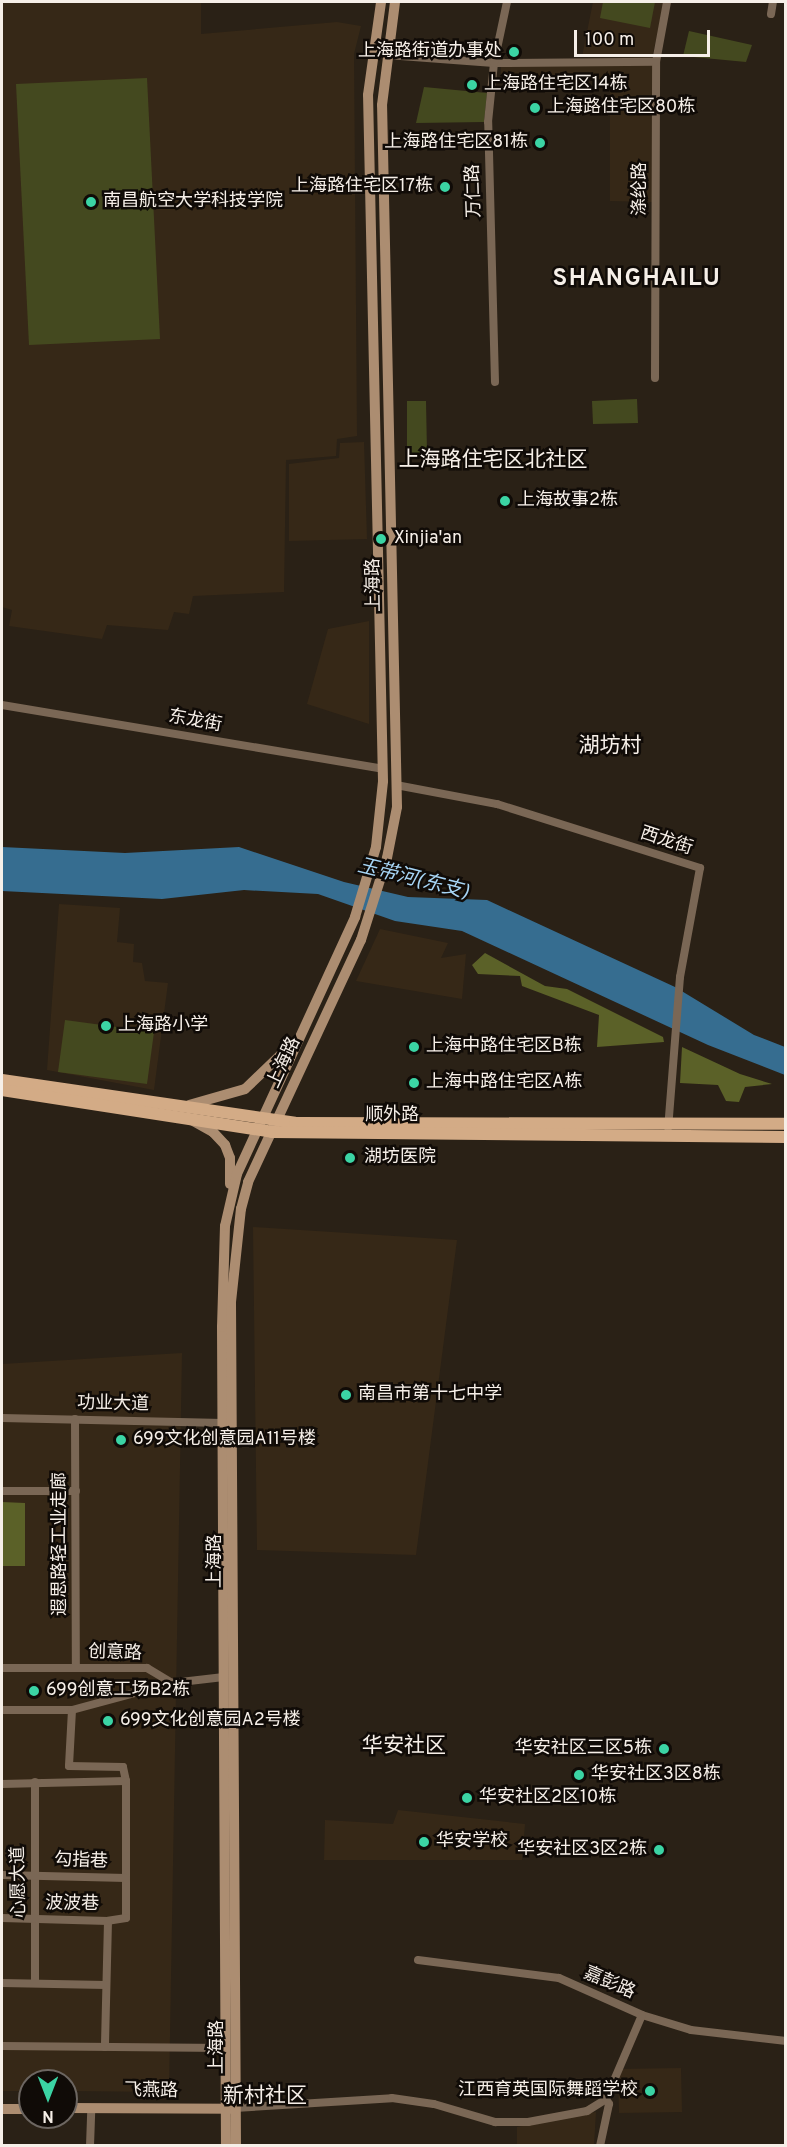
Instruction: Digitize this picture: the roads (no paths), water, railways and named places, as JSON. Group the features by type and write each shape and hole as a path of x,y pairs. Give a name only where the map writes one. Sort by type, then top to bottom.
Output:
{"main road":[{"name":"上海路","path":"236,2145 225,2048 224,1270 230,1196 260,1124 355,917 376,847 383,769 368,106 381,2"},
{"name":"上海路","path":"226,2145 231,2108 231,1302 241,1209 248,1182 369,916 387,858 397,807 382,105 395,2"},
{"path":"175,1106 219,1099 245,1089 302,1034"},
{"name":"顺外路","path":"2,1080 175,1106 274,1126 668,1130 786,1137"},
{"name":"顺外路","path":"2,1089 190,1120 260,1124"},
{"path":"190,1120 213,1132 225,1145 230,1158 230,1196"},
{"name":"顺外路","path":"668,1130 786,1124"},
{"name":"飞燕路","path":"78,2108 231,2108"},
{"path":"2,2109 18,2109"}],"street":[{"name":"万仁路","path":"495,382 488,122 494,63 507,2"},
{"name":"涤纶路","path":"655,378 656,62 667,2"},
{"path":"771,14 773,2"},
{"path":"387,55 494,63 656,62"},
{"name":"东龙街","path":"2,705 383,769"},
{"name":"西龙街","path":"396,785 497,804 700,868 680,977 668,1130"},
{"name":"功业大道","path":"2,1418 223,1423"},
{"name":"遐思路轻工业走廊","path":"75,1419 76,1668"},
{"path":"2,1491 76,1491"},
{"name":"创意路","path":"2,1668 147,1668 172,1683"},
{"path":"2,1710 72,1710 172,1683 224,1677"},
{"path":"72,1710 69,1766 123,1767 126,1781 126,1918 108,1921 105,2047"},
{"path":"2,1784 126,1781"},
{"name":"心愿大道","path":"34,1782 35,1983"},
{"name":"勾指巷","path":"2,1875 126,1878"},
{"name":"波波巷","path":"2,1918 108,1921"},
{"name":"嘉彭路","path":"418,1960 559,1978 642,2014 691,2030 786,2041"},
{"path":"2,1983 106,1985"},
{"path":"231,2108 392,2098 434,2104 495,2122 528,2122 587,2110 606,2099 642,2014"},
{"path":"2,2046 225,2048"},
{"path":"600,2145 609,2104 606,2099"},
{"path":"90,2145 91,2108"}],"water":[{"path":"2,847 125,853 239,847 344,882 408,897 487,900 675,987 754,1035 785,1047 785,1075 708,1045 462,931 395,921 318,894 244,890 162,899 2,891"}],"place":[{"name":"上海路街道办事处","path":"514,52"},
{"name":"上海路住宅区14栋","path":"472,85"},
{"name":"上海路住宅区80栋","path":"535,108"},
{"name":"上海路住宅区81栋","path":"540,143"},
{"name":"上海路住宅区17栋","path":"445,187"},
{"name":"南昌航空大学科技学院","path":"91,202"},
{"name":"上海故事2栋","path":"505,501"},
{"name":"Xinjia'an","path":"381,539"},
{"name":"上海路小学","path":"106,1026"},
{"name":"上海中路住宅区B栋","path":"414,1047"},
{"name":"上海中路住宅区A栋","path":"414,1083"},
{"name":"湖坊医院","path":"350,1158"},
{"name":"南昌市第十七中学","path":"346,1395"},
{"name":"699文化创意园A11号楼","path":"121,1440"},
{"name":"699创意工场B2栋","path":"34,1691"},
{"name":"699文化创意园A2号楼","path":"108,1721"},
{"name":"华安社区三区5栋","path":"664,1749"},
{"name":"华安社区3区8栋","path":"579,1775"},
{"name":"华安社区2区10栋","path":"467,1798"},
{"name":"华安学校","path":"424,1842"},
{"name":"华安社区3区2栋","path":"659,1850"},
{"name":"江西育英国际舞蹈学校","path":"650,2091"}],"district":[{"name":"SHANGHAILU","path":"637,280"},
{"name":"上海路住宅区北社区","path":"493,461"},
{"name":"湖坊村","path":"610,747"},
{"name":"华安社区","path":"404,1747"},
{"name":"新村社区","path":"265,2097"}],"water label":[{"name":"玉带河(东支)","path":"413,880"}]}
